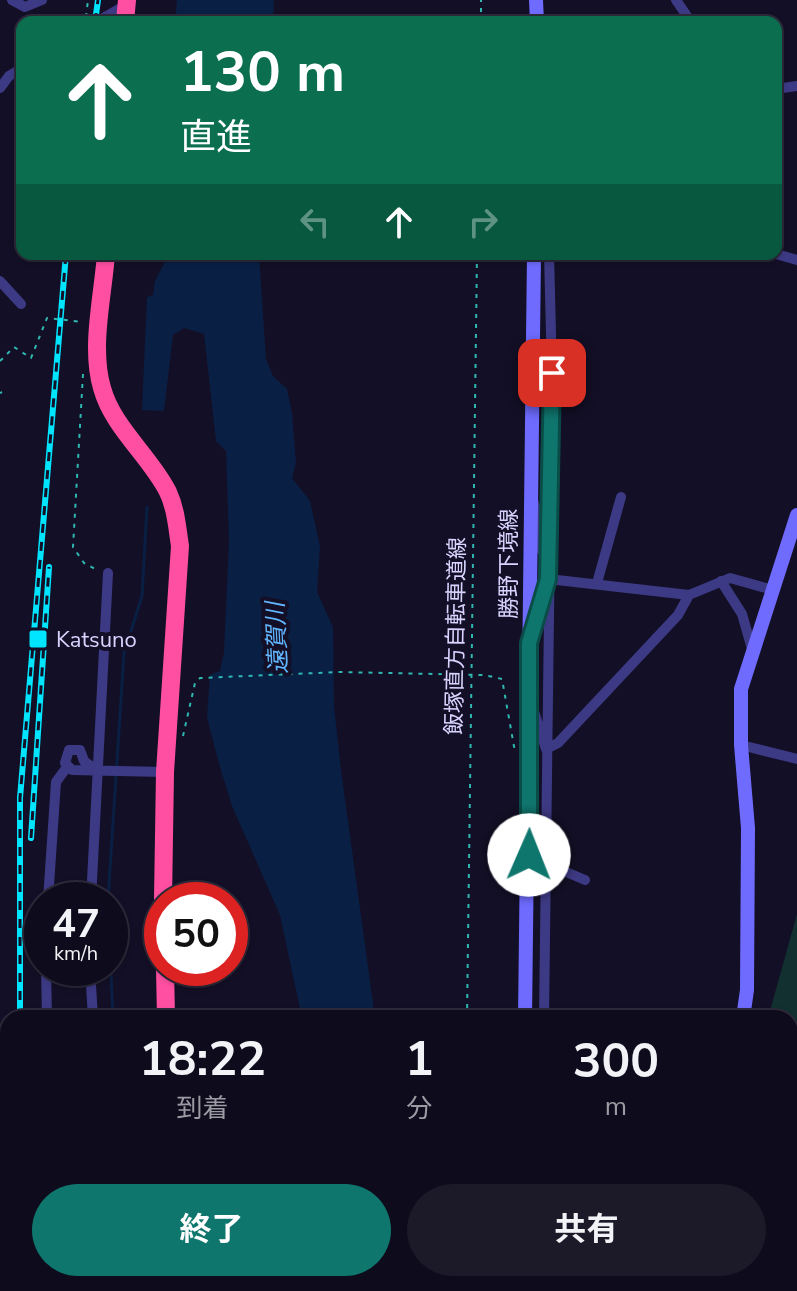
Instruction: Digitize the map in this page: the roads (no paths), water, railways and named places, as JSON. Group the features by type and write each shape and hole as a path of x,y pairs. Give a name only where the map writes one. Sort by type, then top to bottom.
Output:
{"highway":[{"path":"105,260 99,336 102,390 121,425 167,491 176,515 180,546 165,772 163,882"},
{"path":"165,986 166,1010"}],"main road":[{"name":"勝野下境線","path":"526,1010 534,260"},
{"path":"746,1010 748,828 741,745 741,689 752,649 794,538 797,515"}],"street":[{"path":"12,0 25,7 42,0"},
{"path":"544,1010 552,373 549,260"},
{"path":"0,281 21,304"},
{"path":"529,643 548,573 539,517 531,497"},
{"path":"597,583 621,497"},
{"path":"92,882 108,573"},
{"path":"548,573 689,595 721,581 741,579 773,590"},
{"path":"721,581 742,614 752,649"},
{"path":"546,749 558,743 678,615 689,595"},
{"path":"529,698 546,749"},
{"path":"741,745 797,759"},
{"path":"49,882 56,782 67,767 66,755 75,749 96,770"},
{"path":"67,767 165,772"},
{"path":"529,824 545,890"},
{"path":"545,863 585,880"},
{"path":"46,986 47,1010"},
{"path":"91,986 93,1010"}],"water":[{"path":"177,0 274,0 273,16 176,16"},
{"name":"遠賀川","path":"166,260 259,260 266,359 273,376 287,389 296,463 292,478 310,501 320,546 317,592 333,627 334,706 374,1010 300,1010 280,915 232,806 219,764 207,717 210,675 220,671 224,652 229,541 226,451 216,441 204,334 184,328 173,335 164,411 142,410 147,297 153,295 155,281"}],"waterway":[{"path":"109,882 124,653 142,596 147,507"},
{"path":"112,986 113,1010"}],"railway":[{"path":"96,16 98,0"},
{"path":"20,1010 20,798 65,260"},
{"path":"31,838 49,567"}],"place":[{"name":"Katsuno","path":"38,639"}]}
